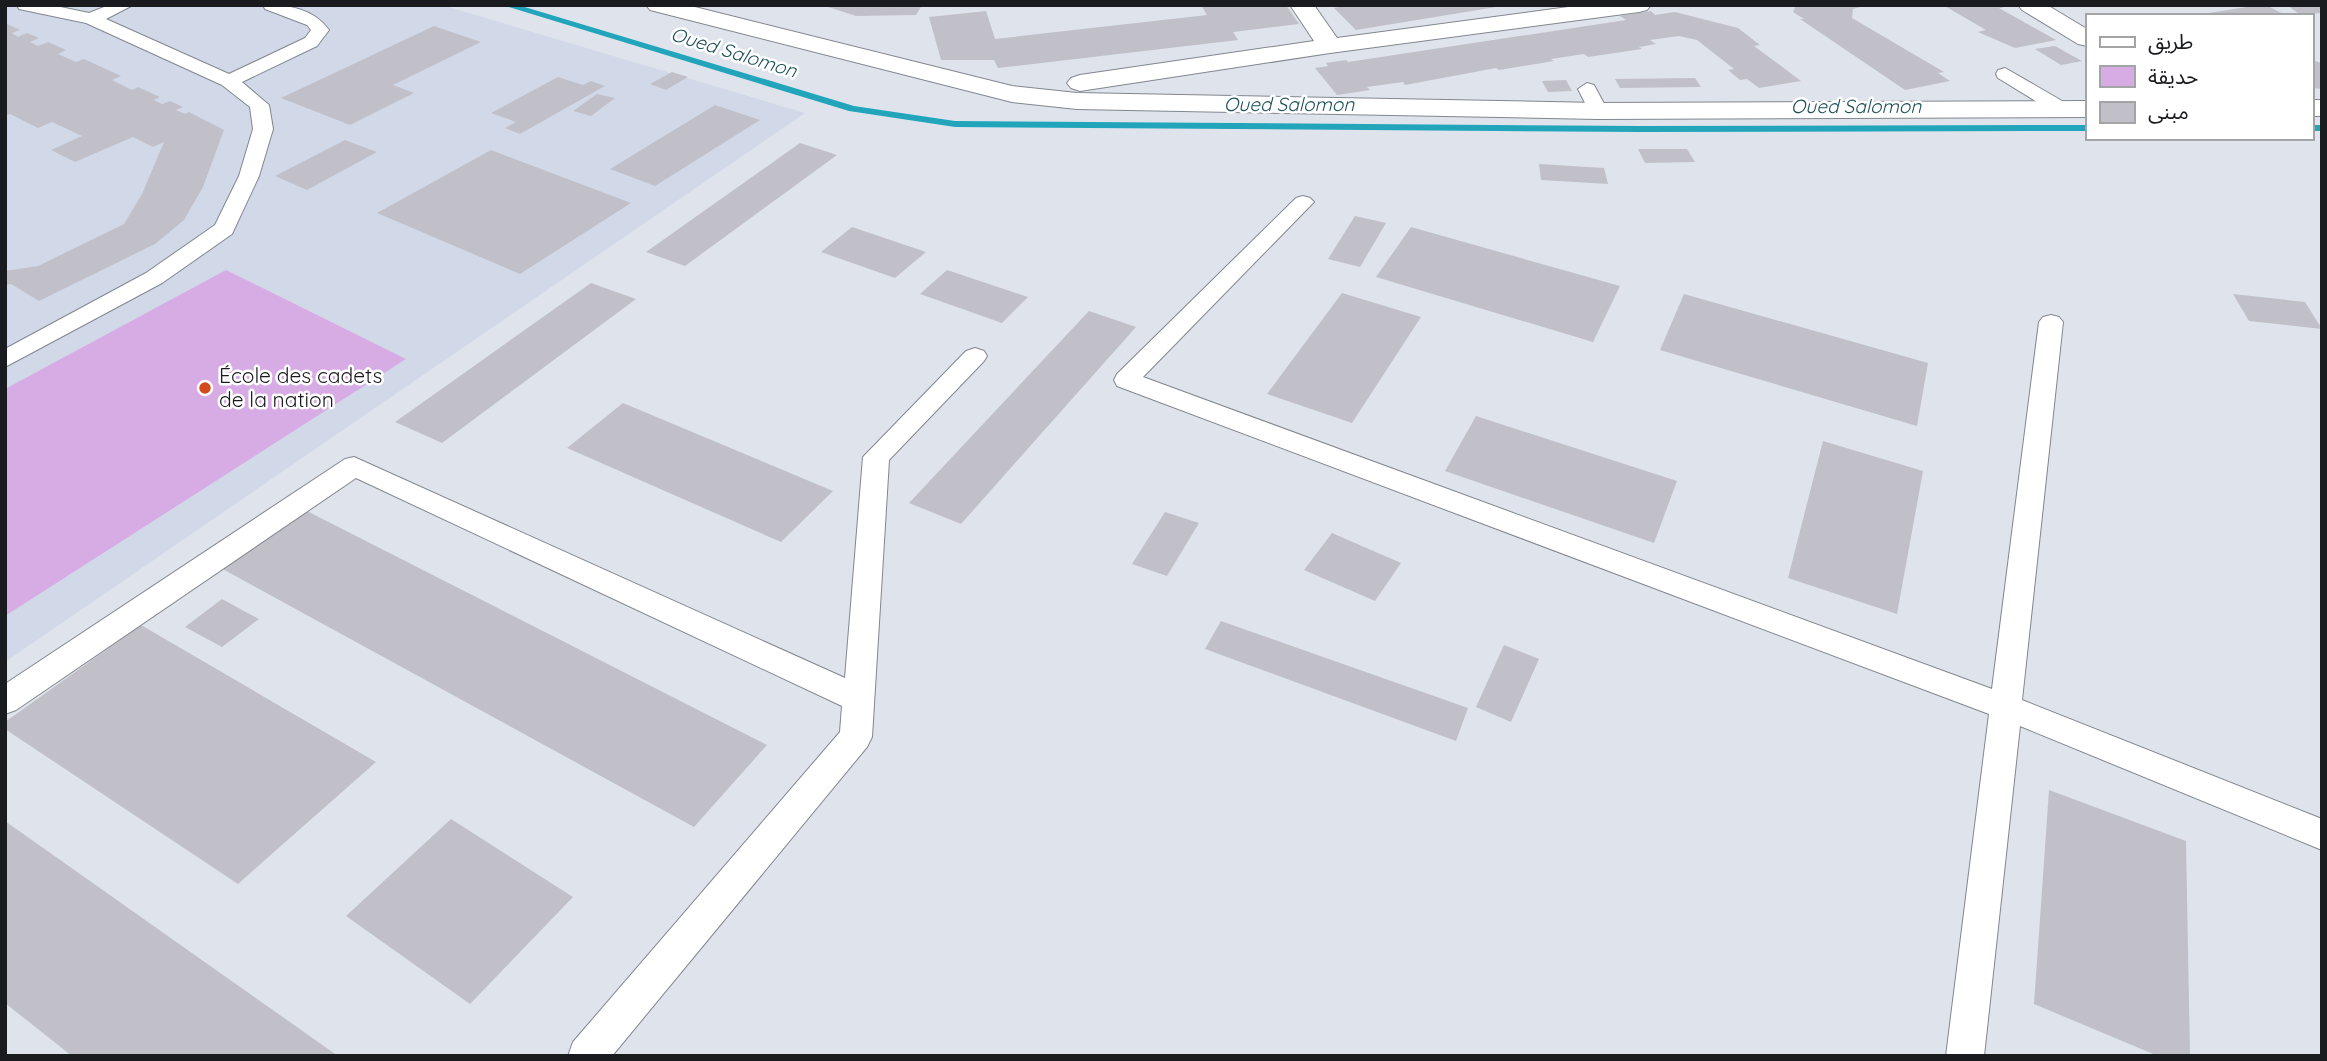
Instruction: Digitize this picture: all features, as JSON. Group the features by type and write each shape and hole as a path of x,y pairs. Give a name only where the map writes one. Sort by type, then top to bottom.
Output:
{"street":[{"path":"657,5 1012,94 1077,101 1311,106 1592,100 2075,109"},
{"path":"1302,5 1330,46"},
{"path":"1012,94 1330,46 1639,5"},
{"path":"2030,5 2086,37"},
{"path":"1277,54 1273,67 1278,81 1291,94 1311,106"}],"lane":[{"path":"5,359 154,278 224,229 249,176 263,129 260,105 229,81 90,19 25,5"},
{"path":"90,19 125,5"},
{"path":"229,81 311,42 320,30 313,21 271,5"},
{"path":"2005,74 2075,109"},
{"path":"1303,202 1126,380 2006,707 2322,835"},
{"path":"1965,1056 2051,322"},
{"path":"587,1056 856,737 876,457 975,356"},
{"path":"5,701 354,466 859,699"}],"shaded area":[{"name":"École des cadets de la nation","path":"5,5 442,5 805,113 5,662"}],"green space":[{"path":"226,270 406,359 5,616 5,389"}],"building":[{"path":"822,5 922,5 916,15 856,16"},
{"path":"1201,5 1286,5 1299,24 1233,32 1238,40 998,68 994,60 941,60 929,17 986,11 995,39 1207,15"},
{"path":"1346,5 1496,7 1356,30 1334,8"},
{"path":"1796,5 1867,5 1853,9 1852,18 1944,72 1938,73 1950,81 1905,90 1800,19 1804,19 1793,12"},
{"path":"1943,5 1999,5 2003,8 1999,8 2056,40 2015,48 1978,32 1986,30"},
{"path":"2266,5 2283,14 2211,14"},
{"path":"2287,5 2322,5 2322,13 2299,14"},
{"path":"1651,11 1655,15 1675,12 1738,28 1760,45 1754,46 1801,81 1759,88 1747,79 1740,80 1728,70 1734,69 1697,40 1679,36 1650,40 1656,44 1639,47 1642,49 1588,57 1584,54 1405,85 1403,82 1367,87 1370,90 1337,95 1315,68 1328,66 1326,63 1348,62 1626,20 1620,16"},
{"path":"5,23 20,30 12,33 18,37 27,33 39,38 30,42 38,46 48,42 66,50 58,54 76,62 84,59 121,76 112,80 132,90 138,87 160,97 154,100 162,104 170,101 183,107 176,110 185,114 189,112 224,130 203,187 184,220 155,244 39,301 11,284 5,285 5,271 38,266 124,224 142,194 164,142 153,147 133,137 75,162 51,150 82,136 52,122 38,128 10,114 5,116"},
{"path":"434,26 481,42 393,85 414,93 350,125 281,98"},
{"path":"2055,46 2082,61 2061,65 2035,49"},
{"path":"2313,61 2322,63 2322,89 2313,88"},
{"path":"672,72 688,77 666,90 650,84"},
{"path":"558,77 583,85 591,81 605,86 520,134 505,128 516,122 491,113"},
{"path":"1695,78 1701,87 1620,88 1615,79"},
{"path":"1566,80 1572,91 1548,92 1542,81"},
{"path":"597,94 615,98 591,116 573,111"},
{"path":"715,105 760,120 655,186 610,169"},
{"path":"345,140 377,152 307,190 275,176"},
{"path":"800,143 837,155 685,266 646,252"},
{"path":"1638,149 1687,149 1695,162 1645,163"},
{"path":"491,150 631,203 520,274 377,213"},
{"path":"1539,164 1604,168 1608,184 1541,180"},
{"path":"1355,216 1386,223 1360,267 1328,259"},
{"path":"852,227 926,252 895,278 821,252"},
{"path":"1411,227 1620,286 1593,342 1376,277"},
{"path":"947,270 1028,297 1002,323 920,294"},
{"path":"591,283 636,299 442,443 395,422"},
{"path":"1342,293 1421,317 1352,423 1267,394"},
{"path":"1684,294 1928,363 1917,426 1660,350"},
{"path":"2233,294 2305,302 2322,329 2249,321"},
{"path":"1089,311 1136,327 961,524 909,503"},
{"path":"623,403 833,491 781,542 567,448"},
{"path":"1476,416 1677,481 1654,543 1445,471"},
{"path":"1823,441 1923,471 1897,614 1788,578"},
{"path":"299,507 767,745 694,827 217,566"},
{"path":"1165,512 1199,523 1167,576 1132,564"},
{"path":"1332,533 1401,563 1375,601 1304,570"},
{"path":"222,599 259,619 222,647 185,627"},
{"path":"1221,621 1468,708 1456,741 1205,649"},
{"path":"141,625 376,762 238,884 5,729 5,722"},
{"path":"1504,645 1539,659 1511,722 1476,707"},
{"path":"2049,790 2186,841 2190,1056 2158,1056 2034,1004"},
{"path":"451,819 573,897 470,1004 346,916"},
{"path":"5,821 338,1056 72,1056 5,1003"}],"waterway":[{"name":"Oued Salomon","path":"507,5 853,109 955,124 1640,129 2086,128"},
{"name":"Oued Salomon","path":"2313,128 2322,128"}],"place":[{"name":"École des cadets de la nation","path":"205,388"}]}
